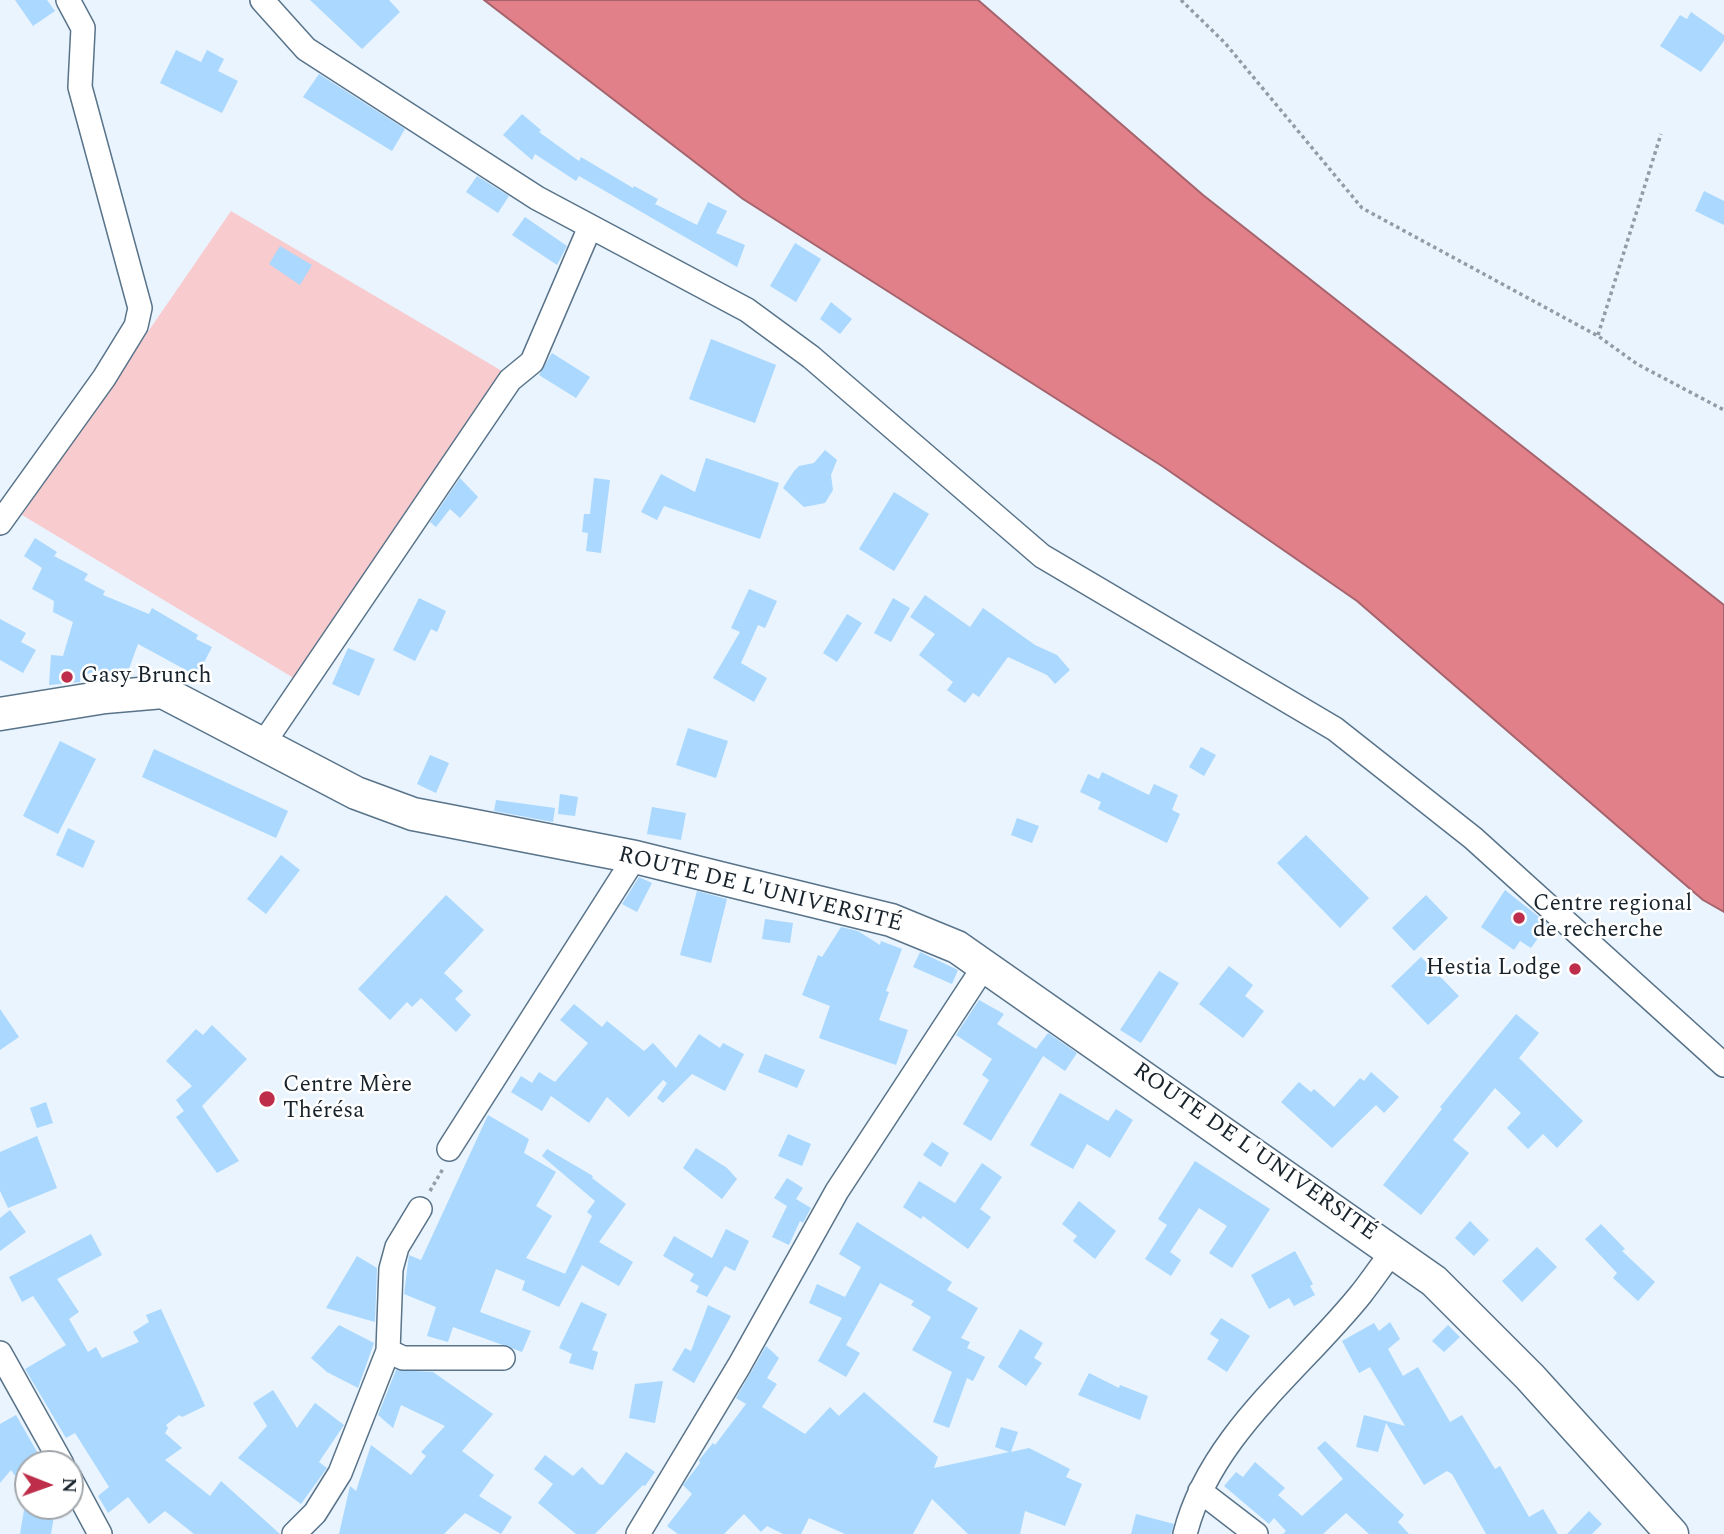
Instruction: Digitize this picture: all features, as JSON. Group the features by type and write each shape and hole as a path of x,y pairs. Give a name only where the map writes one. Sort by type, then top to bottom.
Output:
{"street":[{"path":"0,523 104,378 136,326 140,308 80,87 83,28 68,0"},
{"path":"262,0 306,49 537,198 747,310 811,357 1042,556 1335,729 1473,838 1724,1065"},
{"path":"263,744 510,380 531,362 590,227"},
{"name":"ROUTE DE L'UNIVERSITÉ","path":"0,714 106,697 163,692 356,793 413,814 635,857 891,920 957,947 1434,1281 1530,1377 1672,1534"},
{"path":"449,1149 635,857"},
{"path":"638,1534 739,1366 837,1191 985,965"},
{"path":"294,1534 315,1513 340,1473 388,1351 391,1269 397,1247 420,1209"},
{"path":"1185,1534 1200,1491 1252,1414 1361,1295 1393,1251"},
{"path":"388,1351 403,1358 503,1358"},
{"path":"0,1353 54,1450"},
{"path":"1200,1491 1256,1534"},
{"path":"84,1504 100,1534"}],"path":[{"path":"1181,0 1225,43 1362,208 1598,336 1637,364 1724,410"},
{"path":"1598,336 1661,134"},
{"path":"420,1209 447,1162 449,1149"}],"shaded area":[{"path":"484,0 978,0 1203,195 1724,605 1724,912 1703,900 1357,601 1162,466 743,199"},
{"path":"231,211 502,371 297,680 22,515"}],"building":[{"path":"15,0 47,0 55,11 33,26"},
{"path":"310,0 389,0 400,12 362,49"},
{"path":"1691,12 1724,35 1724,41 1701,72 1660,46 1680,15 1687,19"},
{"path":"176,50 201,62 207,50 224,59 218,71 238,81 222,113 160,83"},
{"path":"319,74 405,129 392,151 303,97"},
{"path":"522,114 541,130 539,132 579,161 581,157 633,188 634,186 658,199 655,204 697,225 708,202 727,211 716,233 745,245 737,267 579,176 576,181 535,154 532,160 503,135"},
{"path":"477,176 509,196 498,213 466,192"},
{"path":"1704,191 1724,201 1724,225 1695,211"},
{"path":"525,217 567,246 557,265 512,235"},
{"path":"795,243 821,259 796,302 770,286"},
{"path":"280,246 312,265 300,285 269,264"},
{"path":"831,302 852,319 840,334 820,319"},
{"path":"711,339 776,365 755,423 689,399"},
{"path":"552,353 590,377 576,398 539,375"},
{"path":"825,450 837,460 831,475 833,490 825,503 804,507 783,488 799,466 814,463"},
{"path":"706,458 779,483 760,539 664,506 657,520 641,512 661,474 695,492"},
{"path":"460,478 478,497 460,518 450,509 436,527 430,522"},
{"path":"594,478 610,480 601,553 586,551 588,533 582,532 584,514 590,514"},
{"path":"894,492 929,514 894,571 859,549"},
{"path":"35,538 57,552 54,556 88,574 84,580 105,591 103,595 149,614 152,608 198,635 196,639 212,647 197,676 138,644 126,677 81,673 80,682 49,685 51,655 63,656 73,622 53,612 54,601 32,589 42,568 24,556"},
{"path":"749,589 777,601 765,628 758,625 741,663 767,678 754,702 713,678 740,632 731,628"},
{"path":"925,595 970,627 983,608 1035,645 1057,655 1070,670 1055,684 1047,675 1008,657 979,697 973,693 965,703 947,690 953,682 919,655 935,634 910,617"},
{"path":"419,598 446,611 437,632 431,629 415,661 393,650"},
{"path":"893,598 910,608 891,642 874,633"},
{"path":"847,614 862,623 837,662 823,653"},
{"path":"0,619 26,633 21,642 36,650 23,673 0,660"},
{"path":"348,648 375,659 359,696 332,684"},
{"path":"688,728 728,741 716,778 676,765"},
{"path":"60,741 96,759 58,834 23,816"},
{"path":"1201,747 1216,755 1204,776 1189,767"},
{"path":"154,749 288,811 276,838 142,777"},
{"path":"430,755 449,763 436,793 417,784"},
{"path":"1102,772 1149,795 1154,784 1178,795 1172,810 1180,814 1167,843 1098,809 1101,802 1080,792 1088,774 1099,779"},
{"path":"560,794 578,797 575,816 558,814"},
{"path":"496,800 555,808 553,822 494,811"},
{"path":"652,807 686,813 681,840 647,834"},
{"path":"1017,818 1039,826 1032,843 1011,835"},
{"path":"68,828 95,841 83,868 56,855"},
{"path":"1306,835 1369,898 1340,928 1277,863"},
{"path":"281,855 300,870 266,914 247,899"},
{"path":"639,877 652,883 637,912 622,904"},
{"path":"1505,890 1548,924 1531,948 1520,941 1514,950 1481,927"},
{"path":"697,891 727,899 711,963 680,955"},
{"path":"446,895 484,930 444,973 463,991 455,999 471,1015 456,1032 421,998 412,1007 407,1002 390,1020 358,989"},
{"path":"1426,895 1448,918 1414,951 1392,928"},
{"path":"765,919 793,923 790,943 762,939"},
{"path":"841,927 858,931 880,945 881,941 902,949 886,991 889,992 879,1020 908,1030 896,1065 819,1038 830,1006 802,995 818,955 822,957"},
{"path":"920,952 958,970 952,984 913,967"},
{"path":"1421,957 1459,996 1428,1025 1391,986"},
{"path":"1229,966 1253,985 1245,996 1264,1011 1243,1038 1199,1004"},
{"path":"1159,971 1179,983 1141,1043 1120,1030"},
{"path":"979,1000 1004,1014 997,1024 1036,1049 1048,1033 1077,1053 1065,1071 1043,1056 991,1141 963,1124 989,1080 982,1075 992,1059 956,1035"},
{"path":"574,1004 602,1027 607,1021 644,1051 653,1043 676,1068 699,1034 720,1048 723,1043 744,1054 725,1091 692,1074 663,1103 657,1098 667,1083 663,1080 629,1117 607,1097 589,1123 551,1096 542,1111 511,1092 521,1076 532,1083 539,1072 555,1082 588,1043 560,1020"},
{"path":"0,1009 19,1037 0,1050"},
{"path":"1516,1014 1539,1033 1519,1058 1583,1121 1557,1148 1543,1134 1528,1149 1507,1128 1521,1113 1495,1088 1453,1140 1469,1153 1421,1215 1383,1185 1442,1109 1440,1107"},
{"path":"212,1025 247,1059 202,1106 239,1161 217,1173 176,1117 184,1111 176,1100 192,1086 166,1061 196,1029 203,1035"},
{"path":"765,1054 805,1070 797,1088 758,1072"},
{"path":"1371,1072 1399,1097 1384,1113 1376,1105 1332,1148 1281,1102 1299,1082 1311,1092 1314,1089 1334,1107 1360,1078 1364,1081"},
{"path":"1060,1093 1108,1121 1116,1109 1133,1120 1110,1158 1087,1144 1073,1169 1030,1145"},
{"path":"46,1102 53,1123 37,1128 30,1108"},
{"path":"488,1115 529,1139 524,1153 556,1172 536,1206 552,1216 526,1258 565,1274 592,1216 587,1212 595,1201 542,1156 547,1149 593,1176 592,1178 626,1204 599,1242 633,1262 619,1286 582,1265 559,1307 522,1290 525,1281 496,1269 480,1312 531,1331 522,1352 453,1327 448,1342 427,1336 436,1307 404,1294 409,1255 421,1260"},
{"path":"788,1134 811,1144 802,1166 778,1156"},
{"path":"37,1136 57,1188 8,1208 0,1191 0,1152"},
{"path":"932,1142 949,1153 941,1167 923,1155"},
{"path":"696,1148 727,1168 737,1179 722,1199 683,1168"},
{"path":"1195,1161 1270,1209 1232,1268 1209,1253 1227,1226 1199,1208 1170,1252 1181,1260 1171,1276 1145,1259 1167,1225 1158,1219"},
{"path":"982,1163 1002,1177 980,1209 991,1217 968,1249 923,1216 921,1219 903,1207 919,1181 955,1203"},
{"path":"787,1178 803,1188 796,1199 811,1208 803,1223 800,1221 789,1245 772,1237 787,1206 774,1198"},
{"path":"1079,1201 1116,1231 1095,1259 1073,1241 1077,1236 1062,1224"},
{"path":"10,1210 26,1232 0,1251 0,1218"},
{"path":"1470,1221 1489,1240 1474,1256 1455,1238"},
{"path":"857,1222 952,1282 947,1290 978,1308 961,1338 970,1342 967,1348 985,1357 973,1381 967,1378 949,1428 933,1422 952,1372 912,1350 931,1317 911,1305 914,1301 880,1283 846,1345 860,1353 846,1377 818,1361 842,1318 809,1303 817,1284 845,1297 861,1267 839,1254"},
{"path":"1601,1224 1625,1249 1622,1251 1655,1282 1638,1301 1613,1278 1617,1273 1585,1239"},
{"path":"726,1229 749,1241 735,1271 725,1266 707,1297 696,1292 699,1286 690,1281 694,1274 663,1256 674,1236 712,1258"},
{"path":"91,1234 102,1255 57,1279 79,1312 69,1319 88,1352 96,1347 102,1358 139,1342 133,1332 149,1322 146,1315 161,1309 205,1406 182,1417 179,1415 166,1425 168,1428 165,1433 182,1448 165,1460 210,1496 221,1481 280,1534 194,1534 165,1511 149,1524 128,1497 108,1513 98,1496 109,1487 75,1433 66,1438 25,1369 66,1345 33,1296 22,1302 9,1277"},
{"path":"1537,1247 1557,1267 1522,1302 1502,1281"},
{"path":"1295,1251 1313,1284 1310,1286 1315,1295 1294,1306 1289,1298 1269,1309 1251,1275"},
{"path":"357,1256 377,1268 375,1322 326,1308"},
{"path":"581,1302 607,1314 592,1350 598,1352 593,1370 569,1363 572,1354 559,1348"},
{"path":"708,1305 731,1316 694,1383 672,1370 685,1348 691,1351"},
{"path":"1221,1318 1250,1336 1227,1372 1207,1359 1219,1340 1210,1334"},
{"path":"1390,1322 1400,1339 1388,1349 1403,1376 1418,1367 1450,1422 1462,1415 1495,1469 1500,1466 1529,1517 1543,1509 1558,1534 1486,1534 1452,1474 1447,1471 1424,1485 1386,1423 1378,1452 1356,1447 1364,1415 1405,1426 1370,1367 1359,1373 1342,1341 1374,1323 1379,1331"},
{"path":"339,1325 374,1343 358,1388 327,1372 311,1358"},
{"path":"1448,1325 1460,1337 1444,1352 1432,1341"},
{"path":"1020,1329 1043,1343 1034,1358 1042,1363 1026,1386 998,1367"},
{"path":"766,1346 779,1358 767,1378 777,1384 762,1407 805,1434 830,1407 839,1416 864,1392 938,1457 934,1468 1009,1452 995,1447 1001,1427 1018,1432 1011,1452 1029,1448 1070,1469 1066,1477 1082,1484 1065,1526 1025,1511 1020,1534 968,1534 932,1499 913,1534 845,1534 809,1518 801,1534 783,1534 767,1526 761,1532 744,1514 724,1534 678,1534 667,1526 692,1494 683,1485 700,1463 699,1460 713,1443 715,1445 746,1404 736,1398"},
{"path":"396,1370 433,1372 493,1414 462,1451 494,1475 479,1496 512,1517 501,1534 465,1513 444,1534 339,1534 350,1486 356,1491 371,1445 411,1475 426,1456 421,1452 445,1426 401,1405 393,1428 378,1415"},
{"path":"1089,1373 1119,1388 1120,1385 1148,1396 1140,1420 1078,1395"},
{"path":"663,1381 655,1423 629,1418 635,1384"},
{"path":"273,1390 297,1428 315,1403 344,1425 319,1462 327,1468 301,1504 238,1458 267,1426 253,1403"},
{"path":"16,1415 36,1450 14,1450 14,1474 11,1470 0,1483 0,1424"},
{"path":"1325,1441 1404,1515 1398,1522 1409,1534 1369,1534 1346,1513 1323,1534 1283,1534 1286,1531 1274,1518 1269,1524 1224,1486 1236,1472 1243,1477 1255,1462 1285,1488 1278,1495 1302,1516 1343,1479 1317,1448"},
{"path":"626,1452 655,1472 645,1486 643,1485 595,1534 576,1534 538,1503 553,1484 534,1469 545,1455 573,1476 582,1467 603,1485"},
{"path":"1589,1511 1602,1524 1592,1534 1567,1534"},
{"path":"1136,1514 1174,1524 1171,1534 1131,1534"},
{"path":"22,1520 53,1520 51,1534 20,1534"}],"place":[{"name":"Gasy Brunch","path":"67,677"},
{"name":"Centre regional de recherche","path":"1519,918"},
{"name":"Hestia Lodge","path":"1575,969"},
{"name":"Centre Mère Thérésa","path":"267,1099"}]}
